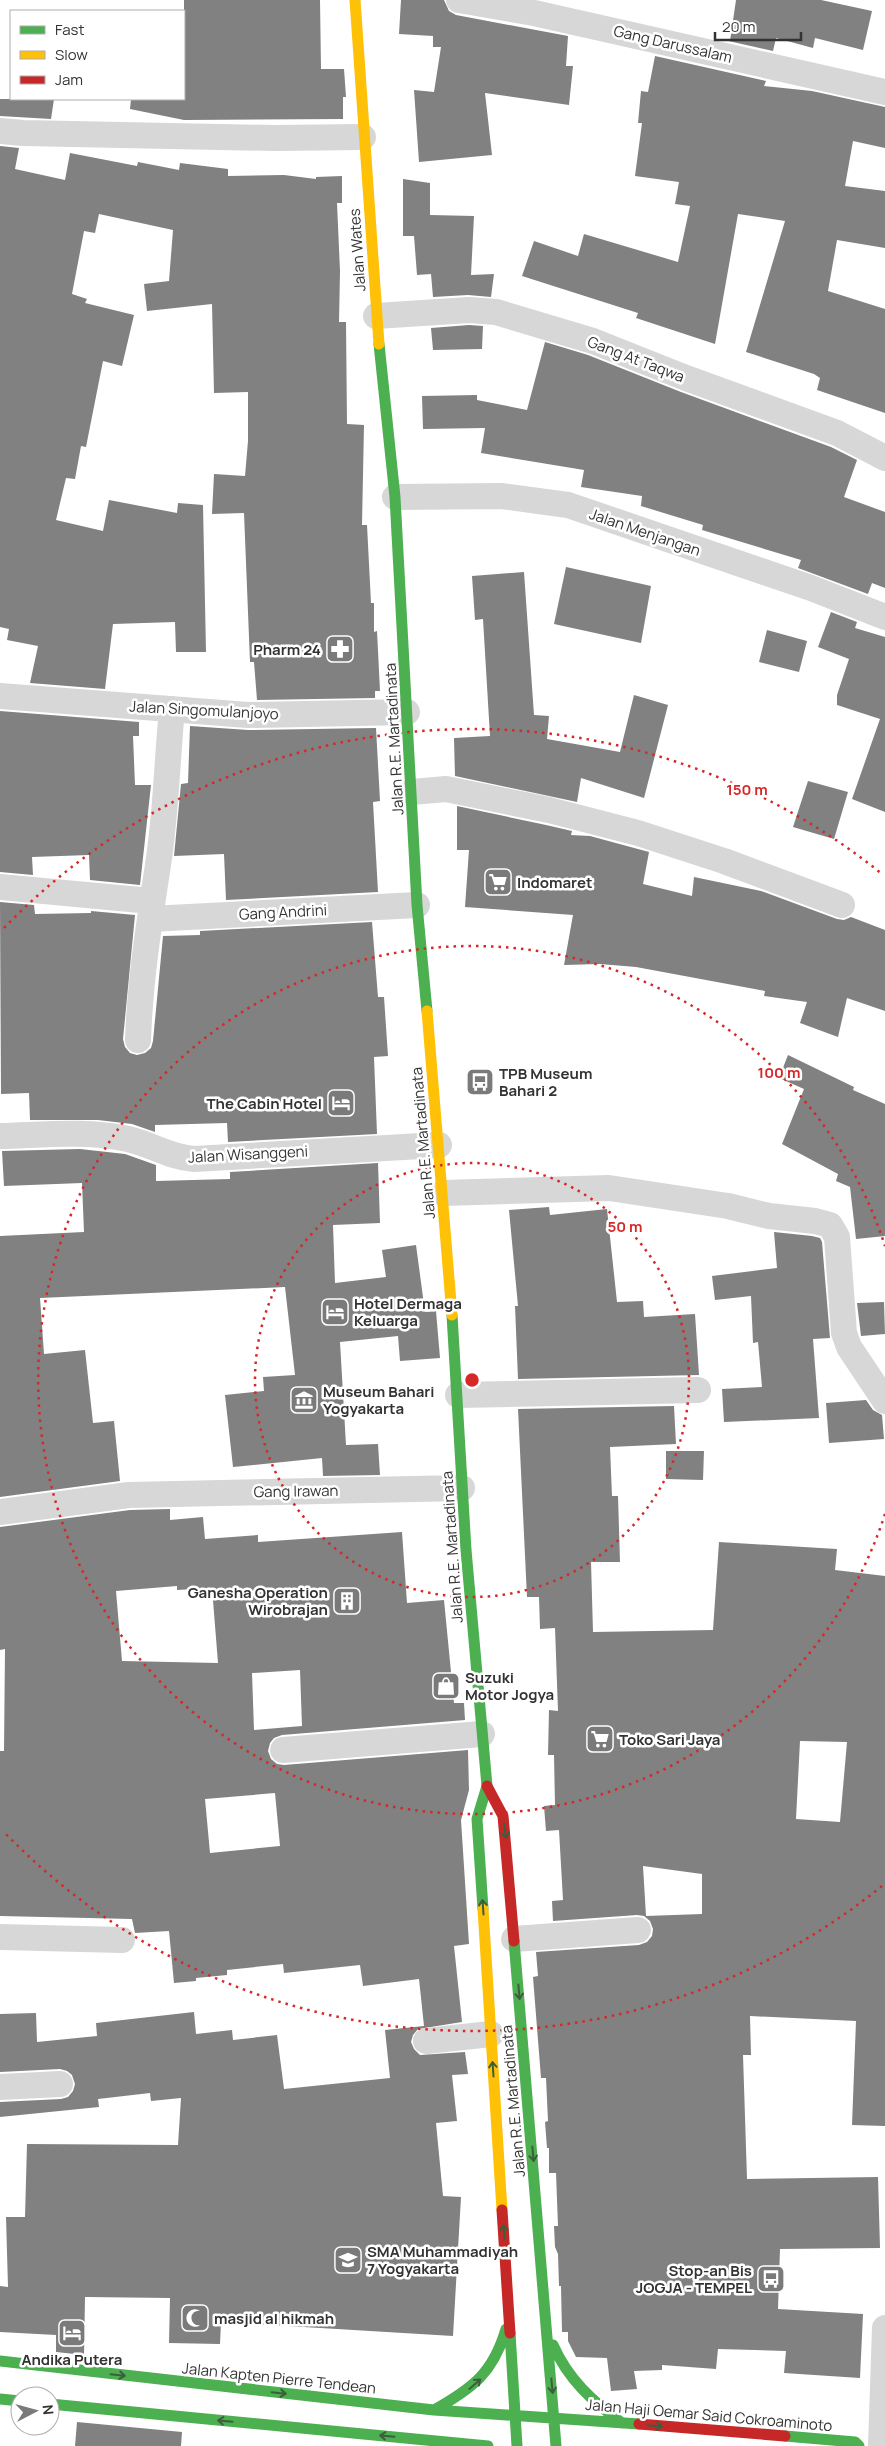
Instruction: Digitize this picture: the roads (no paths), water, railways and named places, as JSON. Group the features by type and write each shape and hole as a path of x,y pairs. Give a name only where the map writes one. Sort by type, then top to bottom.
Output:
{"main road":[{"name":"Jalan Wates","path":"355,0 376,316 394,497"},
{"name":"Jalan R.E. Martadinata","path":"394,497 408,712 417,905 443,1193 458,1395 462,1488 487,1786 478,1818 517,2446"},
{"name":"Jalan R.E. Martadinata","path":"487,1786 503,1816 556,2446"},
{"path":"434,2410 466,2391 488,2371 500,2350 509,2315"},
{"path":"546,2327 560,2366 578,2387 622,2423"},
{"name":"Jalan Kapten Pierre Tendean","path":"0,2361 434,2410 554,2417"},
{"path":"60,2405 488,2446"},
{"name":"Jalan Haji Oemar Said Cokroaminoto","path":"554,2417 855,2442 859,2446"}],"street":[{"name":"Gang Darussalam","path":"459,0 535,6 885,92"},
{"path":"0,131 23,134 274,138 364,137"},
{"name":"Gang At Taqwa","path":"376,316 469,310 496,312 593,341 686,378 837,433 885,458"},
{"name":"Jalan Menjangan","path":"394,497 500,496 568,506 811,588 885,617"},
{"name":"Jalan Singomulanjoyo","path":"0,696 248,715 408,712"},
{"path":"138,1040 140,1000 158,865 172,709"},
{"path":"412,792 446,789 549,810 638,832 724,861 842,905"},
{"name":"Gang Andrini","path":"0,887 151,910 417,905"},
{"name":"Jalan Wisanggeni","path":"0,1136 108,1136 130,1140 168,1155 194,1159 439,1144"},
{"path":"443,1193 609,1188 728,1206 769,1216 815,1221 830,1225 837,1237 844,1333 849,1347 885,1401"},
{"path":"458,1395 698,1390"},
{"name":"Gang Irawan","path":"0,1512 129,1495 462,1488"},
{"path":"284,1750 482,1734"},
{"path":"514,1939 638,1930"},
{"path":"0,1937 122,1940"},
{"path":"426,2040 491,2034"},
{"path":"0,2087 60,2084"},
{"path":"881,2446 885,2328"}],"place":[{"name":"Pharm 24","path":"340,649"},
{"name":"Indomaret","path":"498,882"},
{"name":"TPB Museum Bahari 2","path":"480,1082"},
{"name":"The Cabin Hotel","path":"341,1103"},
{"name":"Hotel Dermaga Keluarga","path":"335,1312"},
{"name":"Museum Bahari Yogyakarta","path":"304,1400"},
{"name":"Ganesha Operation Wirobrajan","path":"347,1601"},
{"name":"Suzuki Motor Jogya","path":"446,1686"},
{"name":"Toko Sari Jaya","path":"600,1739"},
{"name":"SMA Muhammadiyah 7 Yogyakarta","path":"348,2260"},
{"name":"Stop-an Bis JOGJA - TEMPEL","path":"771,2279"},
{"name":"masjid al hikmah","path":"195,2318"},
{"name":"Andika Putera","path":"72,2333"}]}
